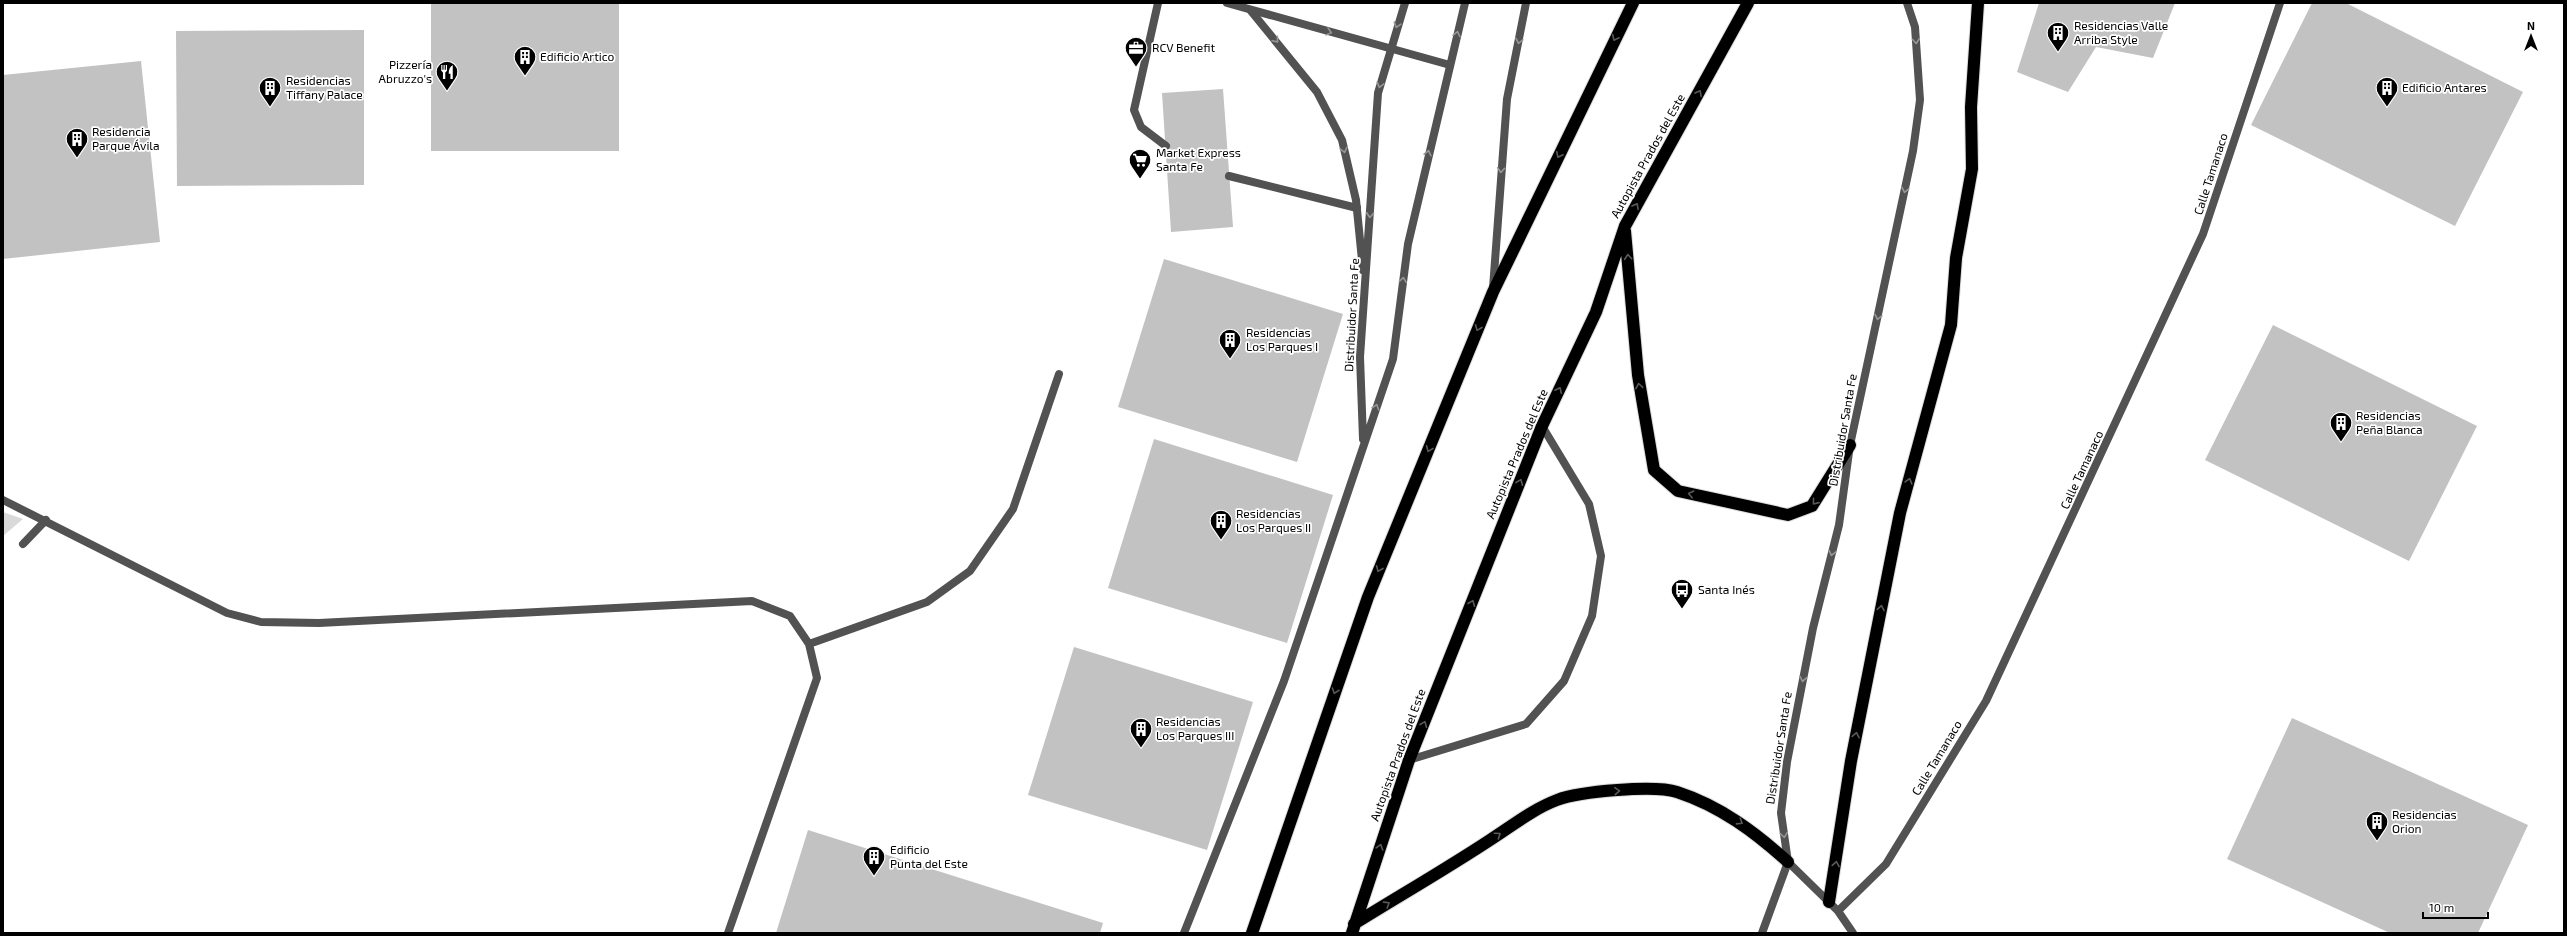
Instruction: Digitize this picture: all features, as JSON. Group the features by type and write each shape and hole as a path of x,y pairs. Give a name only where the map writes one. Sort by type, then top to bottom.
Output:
{"highway":[{"path":"1252,933 1368,597 1493,292 1632,3"},
{"name":"Autopista Prados del Este","path":"1353,929 1409,760 1542,426 1596,312 1625,226 1748,3"},
{"path":"1829,902 1851,761 1900,513 1951,325 1956,258 1972,170 1971,107 1978,3"},
{"path":"1625,226 1638,375 1654,470 1678,491 1788,515 1812,506 1850,445"},
{"path":"1353,929 1523,818 1558,799 1596,793 1650,789 1676,792 1706,804 1742,823 1788,862"}],"street":[{"path":"1158,3 1134,110 1141,127 1166,146"},
{"path":"1227,3 1251,11 1450,65"},
{"name":"Distribuidor Santa Fe","path":"1364,444 1360,357 1378,93 1390,48 1405,3"},
{"path":"1184,933 1284,681 1394,358 1408,244 1465,3"},
{"path":"1493,292 1507,99 1526,3"},
{"name":"Distribuidor Santa Fe","path":"1788,862 1781,813 1787,762 1813,628 1839,525 1850,445 1913,151 1920,100 1915,27 1907,3"},
{"name":"Calle Tamanaco","path":"1838,911 1886,864 1986,701 2203,234 2280,3"},
{"path":"1251,11 1317,92 1342,140 1357,208 1365,297"},
{"path":"1229,176 1357,208"},
{"path":"809,644 927,602 970,571 1013,509 1059,374"},
{"path":"1409,760 1526,724 1564,681 1592,616 1601,556 1589,504 1542,426"},
{"path":"3,500 46,520 227,613 261,622 319,623 752,601 790,616 809,644 817,678 728,933"},
{"path":"23,544 46,520"},
{"path":"1762,933 1788,862 1838,911 1853,933"}],"shaded area":[{"path":"3,512 23,519 3,536"}],"building":[{"name":"Edificio Artico","path":"431,3 619,3 619,151 431,151"},
{"name":"Residencias Valle Arriba Style","path":"2039,3 2175,3 2153,58 2096,47 2068,92 2017,72"},
{"name":"Edificio Antares","path":"2312,3 2346,3 2523,92 2455,226 2251,125"},
{"name":"Residencias Tiffany Palace","path":"364,30 364,185 177,186 176,31"},
{"name":"Residencia Parque Ávila","path":"141,61 160,242 3,259 3,75"},
{"path":"1223,89 1233,227 1171,232 1162,93"},
{"name":"Residencias Los Parques I","path":"1164,259 1343,314 1297,462 1118,407"},
{"name":"Residencias Peña Blanca","path":"2273,325 2477,426 2409,561 2205,460"},
{"name":"Residencias Los Parques II","path":"1154,439 1333,495 1287,643 1108,588"},
{"name":"Residencias Los Parques III","path":"1074,647 1253,702 1207,850 1028,795"},
{"name":"Residencias Orion","path":"2292,718 2528,825 2478,933 2390,933 2227,859"},
{"name":"Edificio Punta del Este","path":"808,830 1103,923 1100,933 776,933"}],"place":[{"name":"Residencias Valle Arriba Style","path":"2058,52"},
{"name":"RCV Benefit","path":"1136,68"},
{"name":"Edificio Artico","path":"525,76"},
{"name":"Pizzería Abruzzo's","path":"447,92"},
{"name":"Residencias Tiffany Palace","path":"270,108"},
{"name":"Edificio Antares","path":"2387,108"},
{"name":"Residencia Parque Ávila","path":"77,158"},
{"name":"Market Express Santa Fe","path":"1140,180"},
{"name":"Residencias Los Parques I","path":"1230,360"},
{"name":"Residencias Peña Blanca","path":"2341,442"},
{"name":"Residencias Los Parques II","path":"1221,540"},
{"name":"Santa Inés","path":"1682,610"},
{"name":"Residencias Los Parques III","path":"1141,748"},
{"name":"Residencias Orion","path":"2377,842"},
{"name":"Edificio Punta del Este","path":"874,876"}]}
